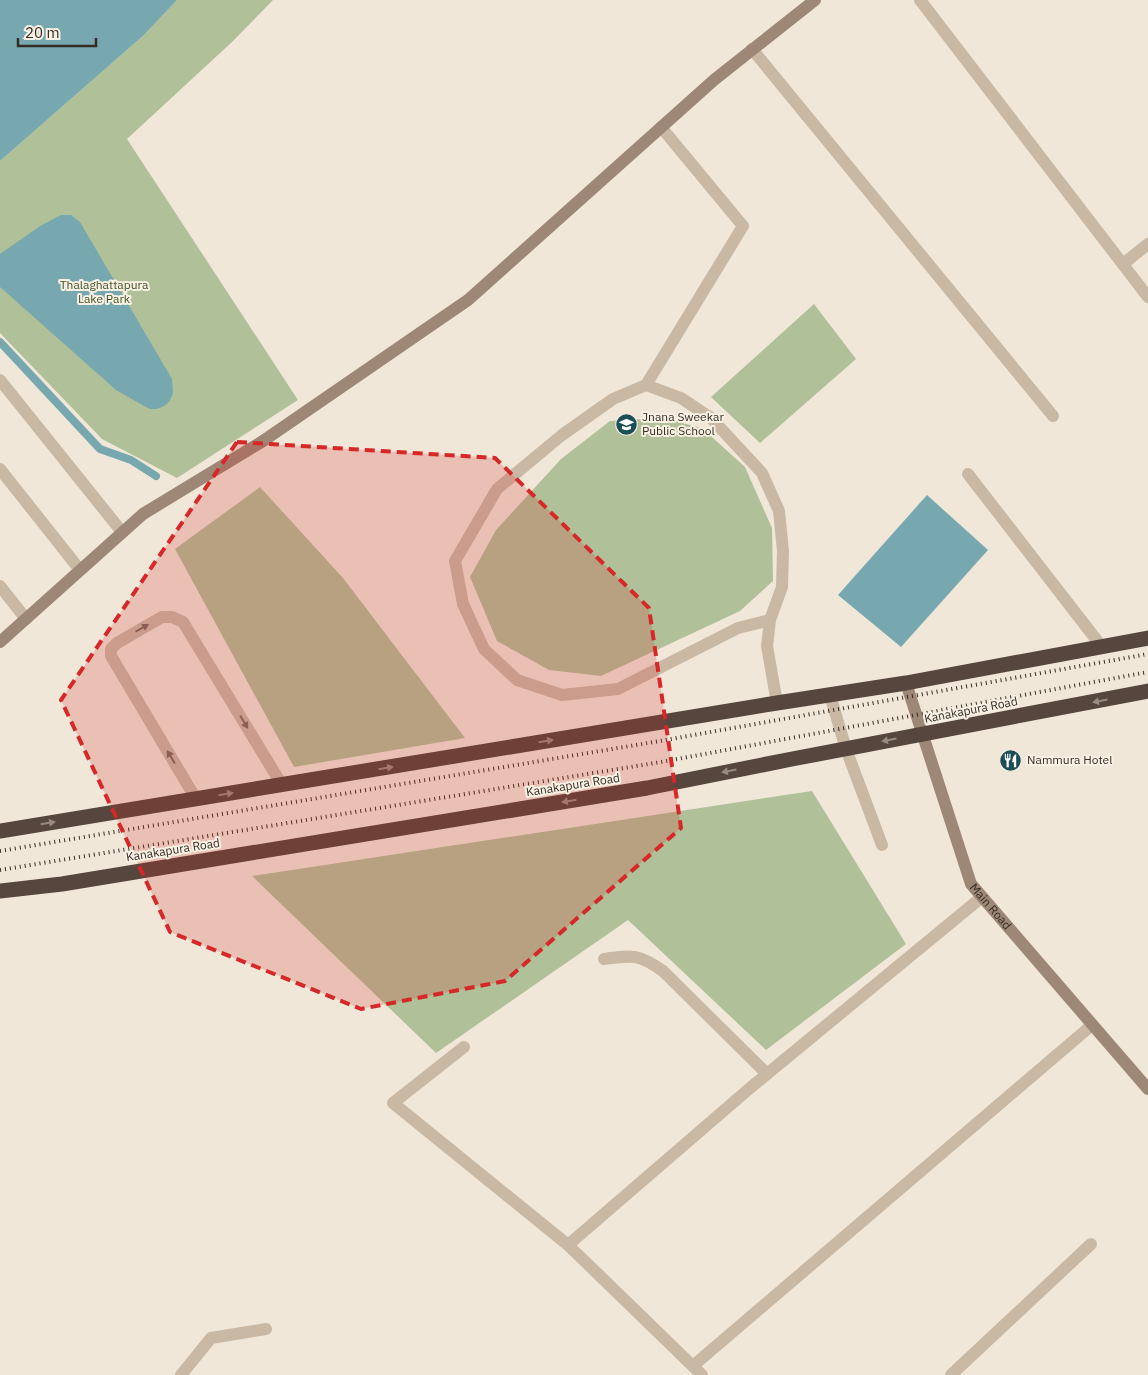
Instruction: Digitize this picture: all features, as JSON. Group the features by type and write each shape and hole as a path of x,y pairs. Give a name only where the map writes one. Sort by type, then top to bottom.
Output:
{"highway":[{"path":"0,831 777,702 906,683 1148,638"},
{"name":"Kanakapura Road","path":"0,891 71,882 647,788 1148,692"}],"street":[{"path":"0,642 143,514 264,441 468,300 714,80 815,0"},
{"path":"920,0 1148,297"},
{"path":"752,50 1054,416"},
{"path":"661,127 743,226 646,384 613,399 562,435 498,489 455,562 463,604 484,649 517,680 562,695 618,689 738,628 770,620"},
{"path":"1123,264 1148,244"},
{"path":"0,380 122,532"},
{"path":"646,384 681,398 711,418 762,473 779,511 783,551 782,587 770,620 766,646 777,702"},
{"path":"0,469 80,570"},
{"path":"968,474 1102,647"},
{"path":"0,586 26,619"},
{"path":"196,799 111,656 111,648 117,643 162,617 172,616 183,622 282,785"},
{"name":"Main Road","path":"906,683 971,884 1148,1089"},
{"path":"830,695 846,749 882,845"},
{"path":"568,1245 767,1074 982,897"},
{"path":"604,959 633,955 648,960 664,971 767,1074"},
{"path":"464,1047 393,1103 568,1245 698,1370 1092,1025"},
{"path":"952,1375 1091,1244"},
{"path":"181,1375 211,1338 266,1329"}],"highlighted area":[{"path":"237,442 495,458 649,608 681,828 505,981 361,1009 170,932 61,700"}],"green space":[{"name":"Thalaghattapura Lake Park","path":"177,0 273,0 232,42 127,139 298,400 177,478 102,439 0,333 0,161 144,35"},
{"path":"814,304 856,359 760,443 711,397"},
{"path":"662,418 702,428 745,467 772,528 773,581 740,611 601,676 549,670 497,641 470,577 496,530 561,459 610,421"},
{"path":"260,487 343,578 465,738 294,767 175,549"},
{"path":"812,791 906,944 766,1050 628,920 436,1053 252,876"}],"water":[{"path":"0,0 177,0 144,35 0,161"},
{"path":"61,215 71,215 80,222 172,379 173,394 169,402 164,406 150,409 116,390 0,287 0,254 40,226"},
{"path":"927,495 988,550 901,647 838,595"}],"waterway":[{"path":"0,342 100,449 131,460 156,476"}],"railway":[{"path":"0,851 660,741 1148,654"},
{"path":"0,870 661,762 1148,672"}],"place":[{"name":"Jnana Sweekar Public School","path":"626,424"},
{"name":"Nammura Hotel","path":"1011,760"}]}
